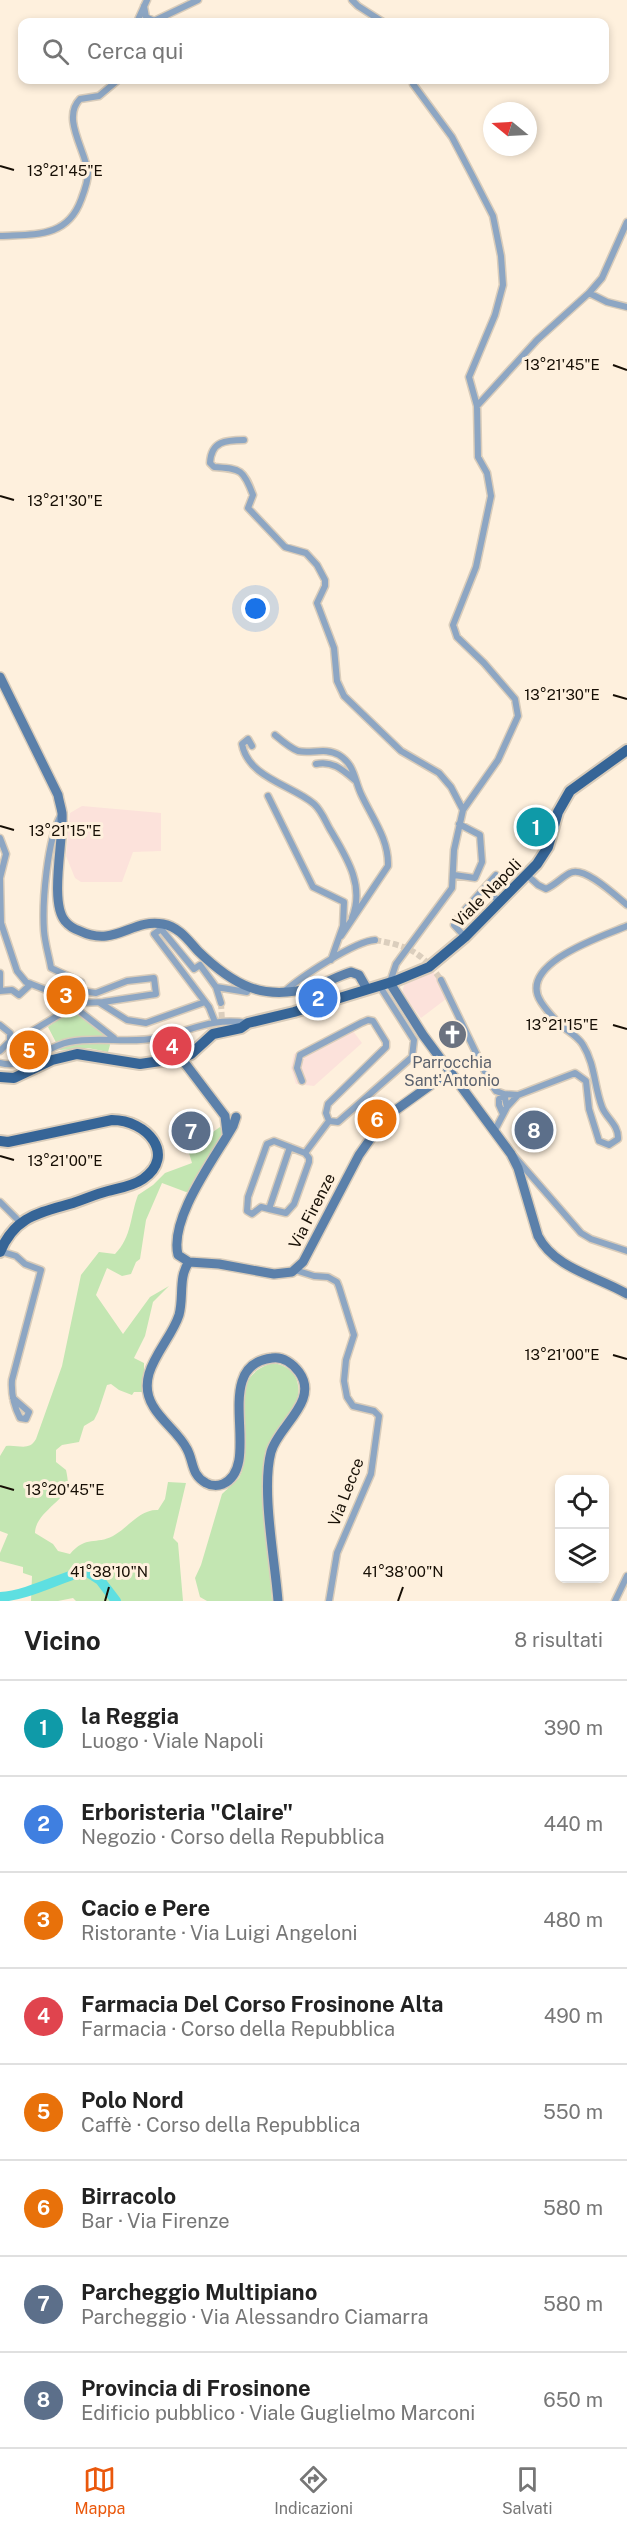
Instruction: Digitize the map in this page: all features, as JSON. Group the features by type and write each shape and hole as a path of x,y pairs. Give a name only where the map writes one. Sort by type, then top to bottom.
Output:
{"main road":[{"name":"Viale Napoli","path":"181,1058 191,1054 213,1034 241,1028 248,1023 294,1012 385,984 429,967 465,937 527,875 548,847 558,812 570,791 627,750"},
{"path":"0,1077 14,1078 52,1060 77,1054 140,1064 181,1058"},
{"path":"0,1141 8,1142 112,1120 122,1120 140,1126 147,1132 156,1148 154,1165 142,1180 38,1213 21,1223 3,1240 0,1251"}],"street":[{"path":"160,18 198,0"},
{"path":"352,0 377,18"},
{"path":"145,3 148,18"},
{"path":"139,18 145,3"},
{"path":"0,236 26,235 62,227 70,221 78,208 88,176 75,126 74,109 80,99 99,96 113,84"},
{"path":"385,984 426,921 449,894 454,875 454,850 463,810 498,760 518,716 515,699 457,637 453,625 476,567 491,496 487,473 478,457 477,406 469,377 495,315 503,285 501,256 493,216 452,137 413,84"},
{"path":"477,406 537,340 589,293 602,278 627,222"},
{"path":"589,293 627,308"},
{"path":"244,440 216,445 212,449 210,462 214,467 233,467 243,475 253,495 248,508 285,547 306,553 317,565 325,580 325,586 317,603 334,648 337,681 344,696 401,751 439,773 451,787 463,810"},
{"path":"0,677 54,786 62,813 58,884 59,905 63,920 83,933 107,937 151,922 166,924 177,929 221,971 249,988 267,993 311,987 351,972 359,975 367,988"},
{"path":"275,735 297,751 324,751 340,756 354,770 356,782 384,840 388,854 388,866 340,936"},
{"path":"252,746 248,739 242,744 243,750 257,768 281,786 301,794 317,807 346,857 356,884 356,899 348,927"},
{"path":"316,764 329,763 336,766 356,782"},
{"path":"268,796 312,887 344,903 340,936 331,960"},
{"path":"62,813 55,827 48,867 44,911 45,934 51,968 81,982 81,992 73,1006"},
{"path":"454,875 475,878 482,862 480,835 459,824"},
{"path":"0,838 6,854 0,878 3,934 18,971 26,982 67,998 73,1006 114,1038"},
{"path":"527,875 546,889 571,872 580,872 599,883 627,905"},
{"path":"465,937 454,925 496,875"},
{"path":"486,888 500,903"},
{"path":"495,1130 507,1107 518,1095 570,1074 579,1075 586,1082 589,1110 599,1141 609,1145 618,1139 617,1129 602,1108 589,1056 581,1041 560,1024 542,1004 536,987 538,979 560,956 627,926"},
{"path":"215,1022 205,1002 154,934 161,929 194,969 200,965 216,987 221,1003"},
{"path":"284,992 359,943 375,940"},
{"path":"0,973 0,990 12,990 19,995 31,984"},
{"path":"0,1051 10,1041 27,1034 79,1002 100,1002 156,994 154,978 127,981 98,992 81,992"},
{"path":"441,980 491,1084 496,1091 518,1095"},
{"path":"385,984 511,1154 581,1233 591,1239 627,1251"},
{"path":"329,1120 338,1122 412,1056 414,1040 385,984"},
{"path":"216,987 247,992 249,988"},
{"path":"100,1002 127,1020 146,1023 205,1002"},
{"path":"302,1081 297,1068 300,1055 361,1023 368,1020 373,1021 386,1042 386,1047 328,1104 326,1113 329,1120"},
{"path":"0,1063 21,1064 70,1042 114,1038 157,1039 215,1022 248,1023"},
{"path":"0,1025 10,1033 10,1041"},
{"path":"181,1058 225,1116 228,1126 227,1137"},
{"path":"426,1088 444,1063"},
{"path":"426,1088 444,1078 454,1077"},
{"name":"Via Firenze","path":"189,1262 219,1264 274,1274 295,1270 308,1254 322,1222 369,1139 393,1112 426,1088"},
{"path":"504,1094 507,1107"},
{"path":"503,1114 499,1099 504,1094"},
{"path":"236,1117 180,1222 177,1251 181,1259 189,1262 183,1274 183,1299 179,1317 151,1367 148,1384 153,1407 188,1449 197,1477 208,1484 219,1485 229,1481 235,1473 238,1460 241,1385 252,1366 270,1358 283,1359 299,1372 304,1383 302,1403 278,1436 269,1458 269,1508 278,1601"},
{"path":"305,1153 329,1120"},
{"path":"274,1141 305,1153 309,1162 294,1204 286,1212 261,1206 252,1214 247,1211 248,1197 260,1162 270,1142 274,1141"},
{"path":"268,1209 290,1147"},
{"path":"511,1154 543,1246 550,1254 571,1267 627,1294"},
{"path":"0,1202 21,1223"},
{"path":"0,1251 16,1256 25,1264 41,1270 16,1361 12,1380 13,1398"},
{"name":"Via Lecce","path":"295,1270 308,1275 328,1277 337,1282 353,1327 353,1339 345,1371 347,1397 353,1406 374,1411 379,1416 371,1474 335,1558 329,1601"},
{"path":"615,1601 627,1576"}],"shaded area":[{"path":"82,806 161,813 161,851 133,852 122,882 81,882 75,878 66,856 70,813"},
{"path":"432,968 446,999 421,1018 402,993 406,978"},
{"path":"350,1027 362,1043 314,1086 296,1084 291,1068 294,1054"}],"green space":[{"path":"71,1010 108,1037 110,1045 108,1052 88,1048 60,1050 48,1027"},
{"path":"220,1127 222,1135 192,1191 186,1192 162,1183 146,1220 140,1259 136,1262 131,1274 122,1276 107,1268 96,1295 123,1334 150,1297 169,1286 153,1302 145,1336 134,1358 144,1363 144,1392 134,1392 132,1395 111,1384 107,1385 98,1412 94,1420 84,1426 79,1442 62,1445 56,1450 56,1462 66,1470 68,1485 62,1496 40,1519 35,1533 53,1544 58,1551 70,1554 81,1544 107,1539 140,1515 158,1510 165,1499 168,1482 186,1483 173,1538 178,1543 183,1601 76,1601 73,1598 58,1601 31,1601 32,1576 23,1573 23,1567 0,1561 0,1553 8,1534 0,1531 0,1456 6,1446 26,1446 36,1439 62,1366 81,1275 99,1252 115,1254 121,1247 128,1233 138,1195 165,1173 192,1163 189,1153 201,1151 210,1134"},
{"path":"273,1363 282,1365 292,1372 297,1380 298,1394 296,1403 270,1445 266,1458 272,1601 207,1601 200,1597 195,1578 222,1494 239,1478 242,1471 245,1385 257,1371"}],"waterway":[{"path":"0,1597 33,1590 86,1571 100,1580 116,1601"}],"tunnel":[{"path":"375,940 413,951 427,962 441,980"},
{"path":"221,1003 222,1022"}],"place":[{"name":"la Reggia","path":"536,827"},
{"name":"Cacio e Pere","path":"66,995"},
{"name":"Erboristeria \"Claire\"","path":"318,998"},
{"name":"Parrocchia Sant'Antonio","path":"452,1034"},
{"name":"Farmacia Del Corso Frosinone Alta","path":"172,1046"},
{"name":"Polo Nord","path":"29,1050"},
{"name":"Birracolo","path":"377,1119"},
{"name":"Provincia di Frosinone","path":"534,1130"},
{"name":"Parcheggio Multipiano","path":"191,1131"}]}
